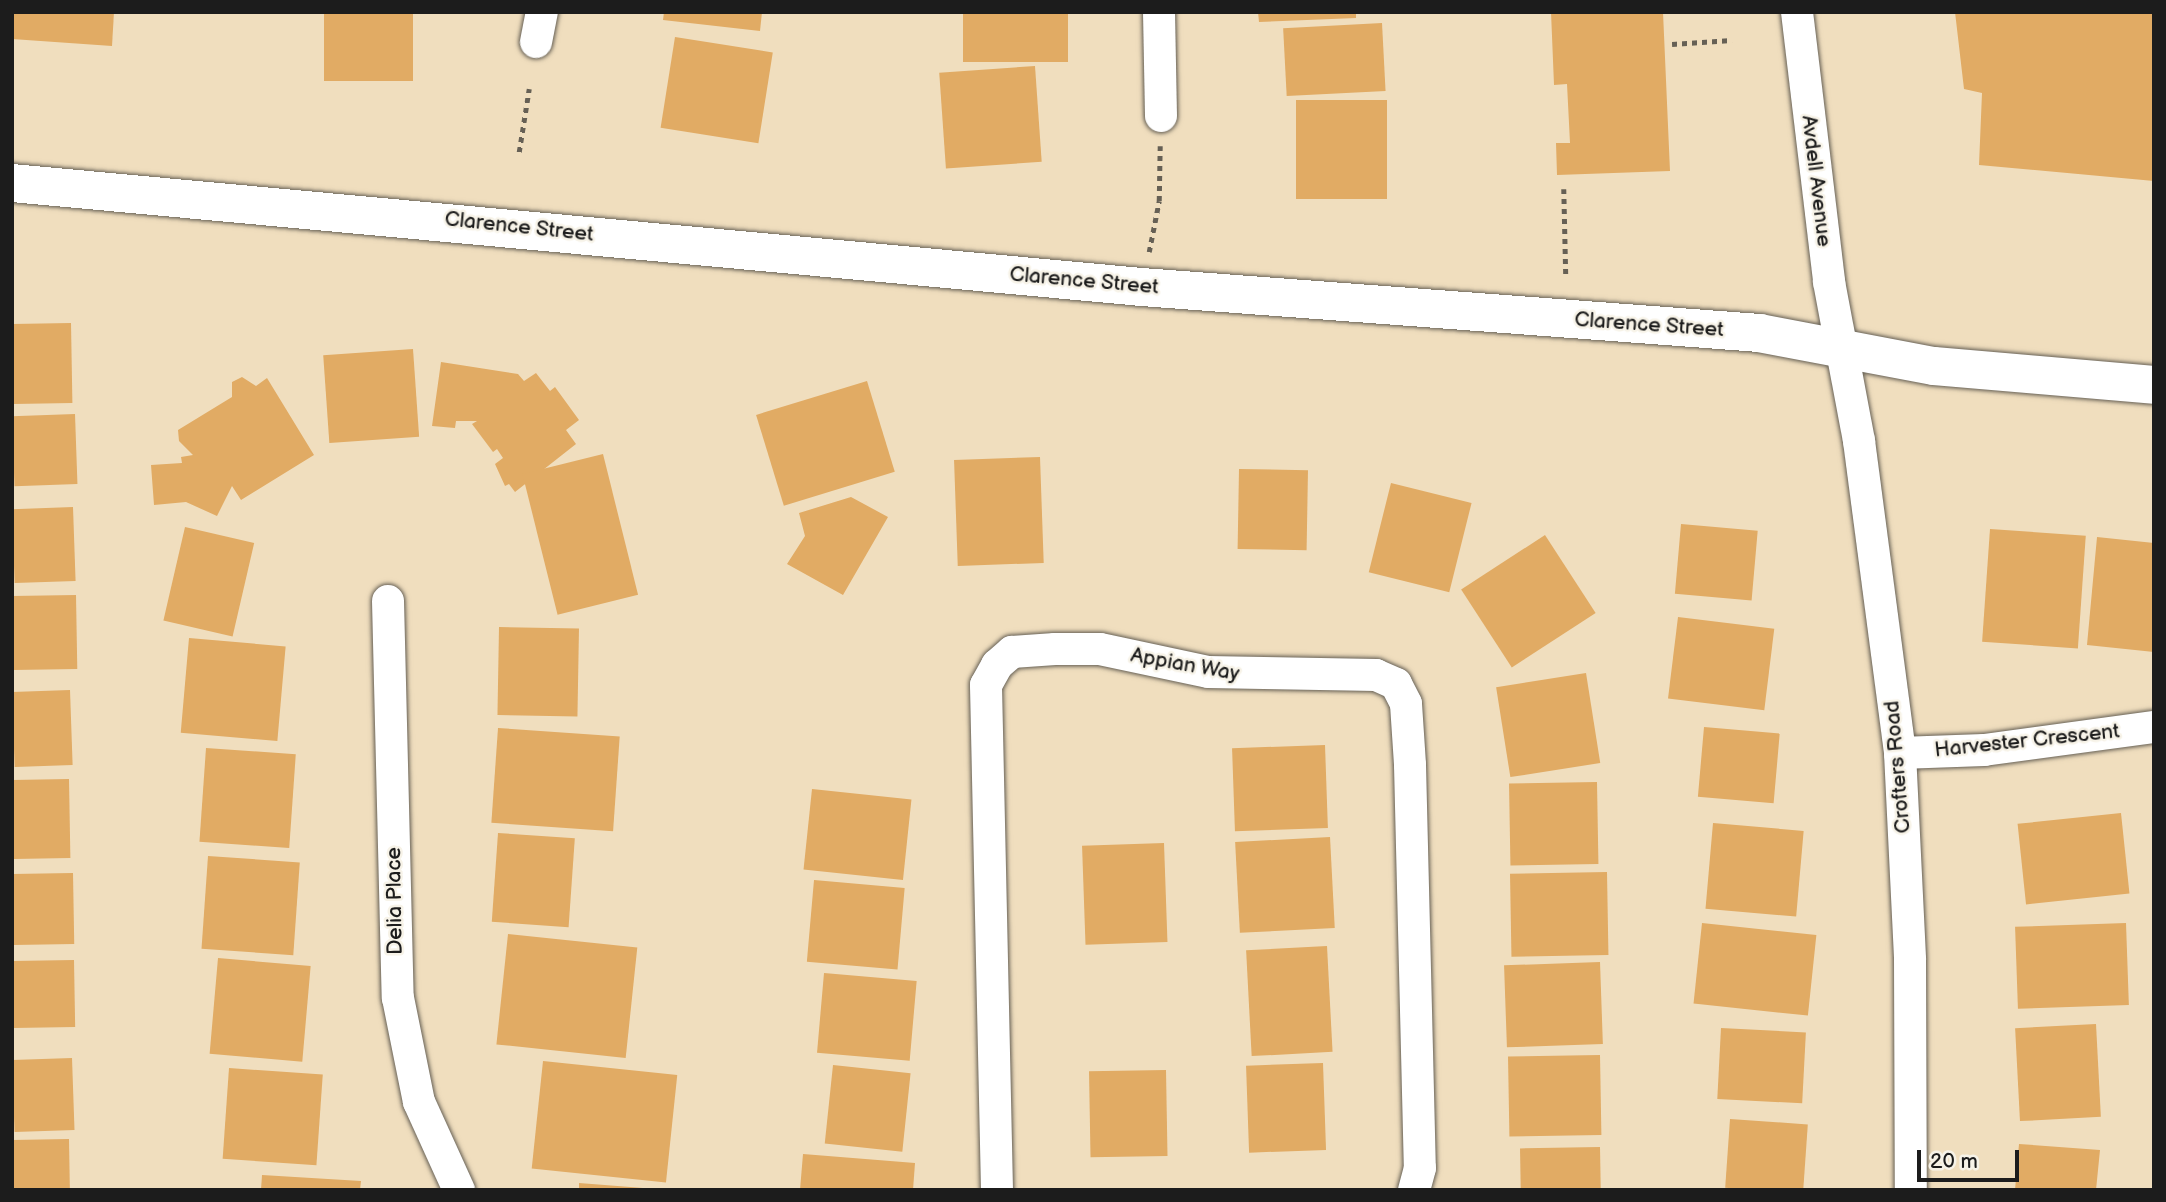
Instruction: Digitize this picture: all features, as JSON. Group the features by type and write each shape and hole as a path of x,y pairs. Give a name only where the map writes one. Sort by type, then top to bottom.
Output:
{"street":[{"path":"1159,12 1161,116"},
{"name":"Avdell Avenue","path":"1797,12 1829,282 1842,348"},
{"name":"Clarence Street","path":"12,183 1142,287 1759,333 1934,366 2154,386"},
{"name":"Crofters Road","path":"1842,348 1859,441 1900,753 1911,972 1911,1190"},
{"name":"Delia Place","path":"387,601 398,998 419,1102 459,1190"},
{"name":"Appian Way","path":"997,1190 986,685 997,664 1012,652 1100,649 1208,672 1376,675 1396,684 1406,704 1410,765 1420,1168 1414,1190"},
{"name":"Harvester Crescent","path":"1900,753 1984,750 2154,727"}],"path":[{"path":"1672,44 1732,40"},
{"path":"519,152 529,89"},
{"path":"1142,287 1159,201 1161,116"},
{"path":"1564,189 1566,276"}],"building":[{"path":"12,12 114,12 112,46 12,39"},
{"path":"324,12 413,12 413,81 324,81"},
{"path":"664,12 762,12 760,31 663,20"},
{"path":"963,12 1068,12 1068,62 963,62"},
{"path":"1258,12 1356,12 1356,18 1259,22"},
{"path":"1551,12 1663,12 1670,171 1557,175 1556,143 1570,143 1567,84 1554,85"},
{"path":"1955,12 2154,12 2154,181 1979,165 1982,93 1964,89"},
{"path":"1382,23 1386,91 1287,96 1283,28"},
{"path":"675,37 773,52 758,143 661,128"},
{"path":"1035,66 1042,162 946,168 939,73"},
{"path":"1296,100 1387,100 1387,199 1296,199"},
{"path":"71,323 72,403 13,404 12,324"},
{"path":"413,349 419,437 329,443 323,355"},
{"path":"441,362 518,374 524,381 536,373 550,391 555,387 579,420 566,430 576,444 515,492 509,484 505,486 495,464 503,458 497,449 493,452 472,424 477,421 456,421 455,428 432,426"},
{"path":"242,377 256,386 267,378 314,455 241,500 232,486 217,516 186,502 154,505 151,465 182,463 181,457 193,455 179,441 178,430 232,397 232,382"},
{"path":"867,381 895,472 784,506 756,415"},
{"path":"75,414 77,484 14,486 12,416"},
{"path":"603,454 638,595 558,615 522,474"},
{"path":"1040,457 1044,563 958,566 954,460"},
{"path":"1239,469 1308,470 1307,550 1238,549"},
{"path":"1391,483 1472,503 1449,592 1369,572"},
{"path":"851,497 888,517 843,595 787,564 805,536 799,513"},
{"path":"73,507 76,581 15,583 12,509"},
{"path":"1681,524 1758,531 1752,600 1675,594"},
{"path":"185,527 254,543 233,637 163,621"},
{"path":"1990,529 2086,536 2078,648 1982,642"},
{"path":"1545,535 1596,613 1512,667 1461,589"},
{"path":"2097,537 2154,543 2154,652 2087,645"},
{"path":"76,595 77,669 13,670 12,596"},
{"path":"1678,617 1774,629 1764,710 1668,698"},
{"path":"499,627 579,628 577,716 497,715"},
{"path":"189,638 286,646 277,741 181,733"},
{"path":"1586,673 1600,763 1510,777 1496,687"},
{"path":"70,690 73,765 15,767 12,692"},
{"path":"1704,727 1780,734 1774,803 1698,797"},
{"path":"498,728 620,737 613,831 491,823"},
{"path":"1325,745 1328,828 1235,831 1232,748"},
{"path":"206,748 296,754 289,848 199,842"},
{"path":"69,779 70,858 13,859 12,780"},
{"path":"1597,782 1598,864 1510,866 1509,784"},
{"path":"812,789 911,799 903,880 804,870"},
{"path":"2121,813 2129,894 2026,904 2018,824"},
{"path":"1713,823 1804,831 1796,917 1706,909"},
{"path":"498,833 575,838 569,927 492,922"},
{"path":"1330,837 1335,928 1240,933 1235,842"},
{"path":"1164,843 1167,942 1086,945 1082,846"},
{"path":"208,856 300,862 293,955 202,949"},
{"path":"1607,872 1608,955 1511,957 1510,874"},
{"path":"73,873 74,944 13,945 12,874"},
{"path":"814,880 905,888 898,970 807,962"},
{"path":"1702,923 1816,935 1808,1016 1694,1004"},
{"path":"2126,923 2129,1005 2018,1009 2015,927"},
{"path":"508,934 637,948 626,1058 496,1044"},
{"path":"1327,946 1333,1052 1252,1056 1246,950"},
{"path":"218,958 311,966 302,1062 210,1054"},
{"path":"74,960 75,1027 13,1028 12,961"},
{"path":"1600,962 1603,1044 1507,1047 1504,965"},
{"path":"824,973 917,981 910,1061 817,1053"},
{"path":"2096,1024 2101,1117 2020,1121 2015,1028"},
{"path":"1721,1028 1806,1032 1802,1103 1717,1099"},
{"path":"1600,1055 1601,1135 1509,1137 1508,1057"},
{"path":"72,1058 75,1130 15,1132 12,1060"},
{"path":"543,1061 677,1075 666,1183 532,1168"},
{"path":"1323,1063 1326,1150 1249,1153 1246,1066"},
{"path":"833,1065 911,1073 902,1152 825,1144"},
{"path":"229,1068 323,1075 316,1165 223,1159"},
{"path":"1166,1070 1168,1156 1091,1157 1089,1071"},
{"path":"1730,1119 1808,1124 1803,1190 1725,1188"},
{"path":"69,1139 70,1190 13,1190 12,1140"},
{"path":"2019,1144 2100,1150 2096,1190 2015,1190"},
{"path":"1600,1147 1601,1190 1521,1190 1520,1148"},
{"path":"803,1154 915,1163 913,1190 800,1190"},
{"path":"262,1175 361,1181 360,1190 261,1190"},
{"path":"579,1183 643,1188 643,1190 579,1190"}]}
